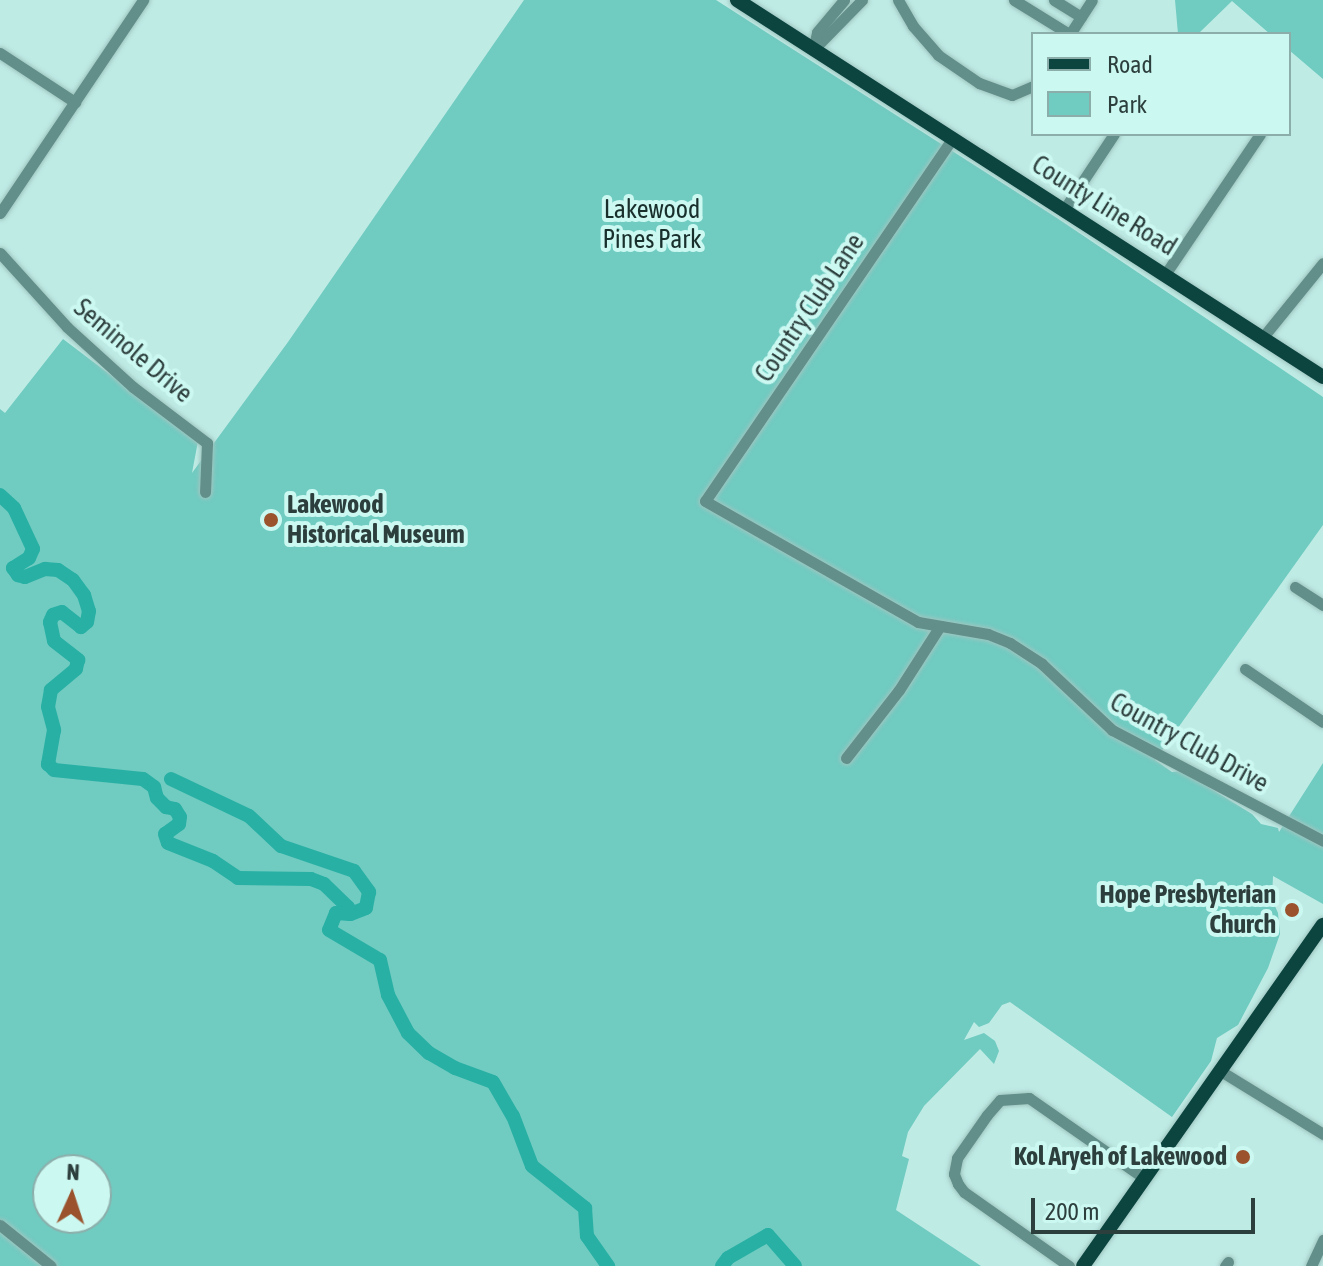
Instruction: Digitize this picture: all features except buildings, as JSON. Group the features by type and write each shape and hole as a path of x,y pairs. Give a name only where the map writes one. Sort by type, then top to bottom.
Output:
{"main road":[{"name":"County Line Road","path":"737,0 1065,208 1323,377"},
{"path":"1083,1266 1323,925"}],"street":[{"path":"0,213 143,0"},
{"path":"898,0 913,26 938,55 979,83 1012,95 1031,87"},
{"path":"1014,0 1066,32"},
{"path":"1054,0 1081,17"},
{"path":"1070,32 1092,0"},
{"path":"813,50 817,32 849,2"},
{"path":"0,53 75,102"},
{"path":"1065,208 1113,136"},
{"path":"1166,273 1259,136"},
{"name":"Country Club Lane","path":"705,501 952,139"},
{"name":"Seminole Drive","path":"0,253 67,327 133,387 207,443 205,492"},
{"path":"1263,337 1323,263"},
{"name":"Country Club Drive","path":"705,501 918,622 988,634 1010,643 1042,664 1112,730 1323,841"},
{"path":"1295,587 1323,605"},
{"path":"846,758 899,690 940,626"},
{"path":"1245,669 1323,722"},
{"path":"1219,1070 1323,1134"},
{"path":"1069,1266 964,1192 958,1184 954,1174 957,1158 987,1115 1000,1100 1029,1098 1144,1178"},
{"path":"0,1225 51,1266"},
{"path":"1311,1266 1323,1240"}],"green space":[{"name":"Lakewood Pines Park","path":"524,0 716,0 1057,218 1323,397 1323,525 1155,760 1172,772 1182,771 1252,814 1261,824 1278,828 1279,832 1323,763 1323,904 1273,876 1272,899 1278,913 1280,934 1268,968 1238,1025 1217,1038 1211,1061 1172,1117 1010,1002 1002,1005 989,1023 979,1027 974,1022 964,1040 984,1033 995,1041 999,1051 994,1064 980,1049 924,1106 908,1132 902,1156 909,1159 896,1210 981,1266 0,1266 0,409 5,413 63,339 198,441 192,473 288,342"},
{"path":"1175,0 1323,0 1323,79 1291,52 1291,32 1268,32 1232,1 1200,32 1178,32"}],"waterway":[{"path":"0,495 14,508 33,549 29,558 13,568 18,575 25,577 45,569 58,570 73,580 84,595 89,611 87,622 81,627 62,612 53,615 50,622 54,641 78,660 76,669 51,690 48,707 54,730 48,764 54,770 143,779 154,787 157,798 166,807 175,809 180,817 179,824 165,834 168,843 213,861 238,878 311,879 324,884 348,907 350,914"},
{"path":"171,779 249,816 281,846 354,871 369,892 366,908 350,914 336,913 329,930 380,960 388,995 408,1033 429,1053 455,1068 493,1082 513,1116 532,1166 585,1208 587,1236 608,1266"},
{"path":"722,1266 728,1258 768,1235 795,1266"}],"place":[{"name":"Lakewood Historical Museum","path":"271,520"},
{"name":"Hope Presbyterian Church","path":"1292,910"},
{"name":"Kol Aryeh of Lakewood","path":"1243,1157"}]}
